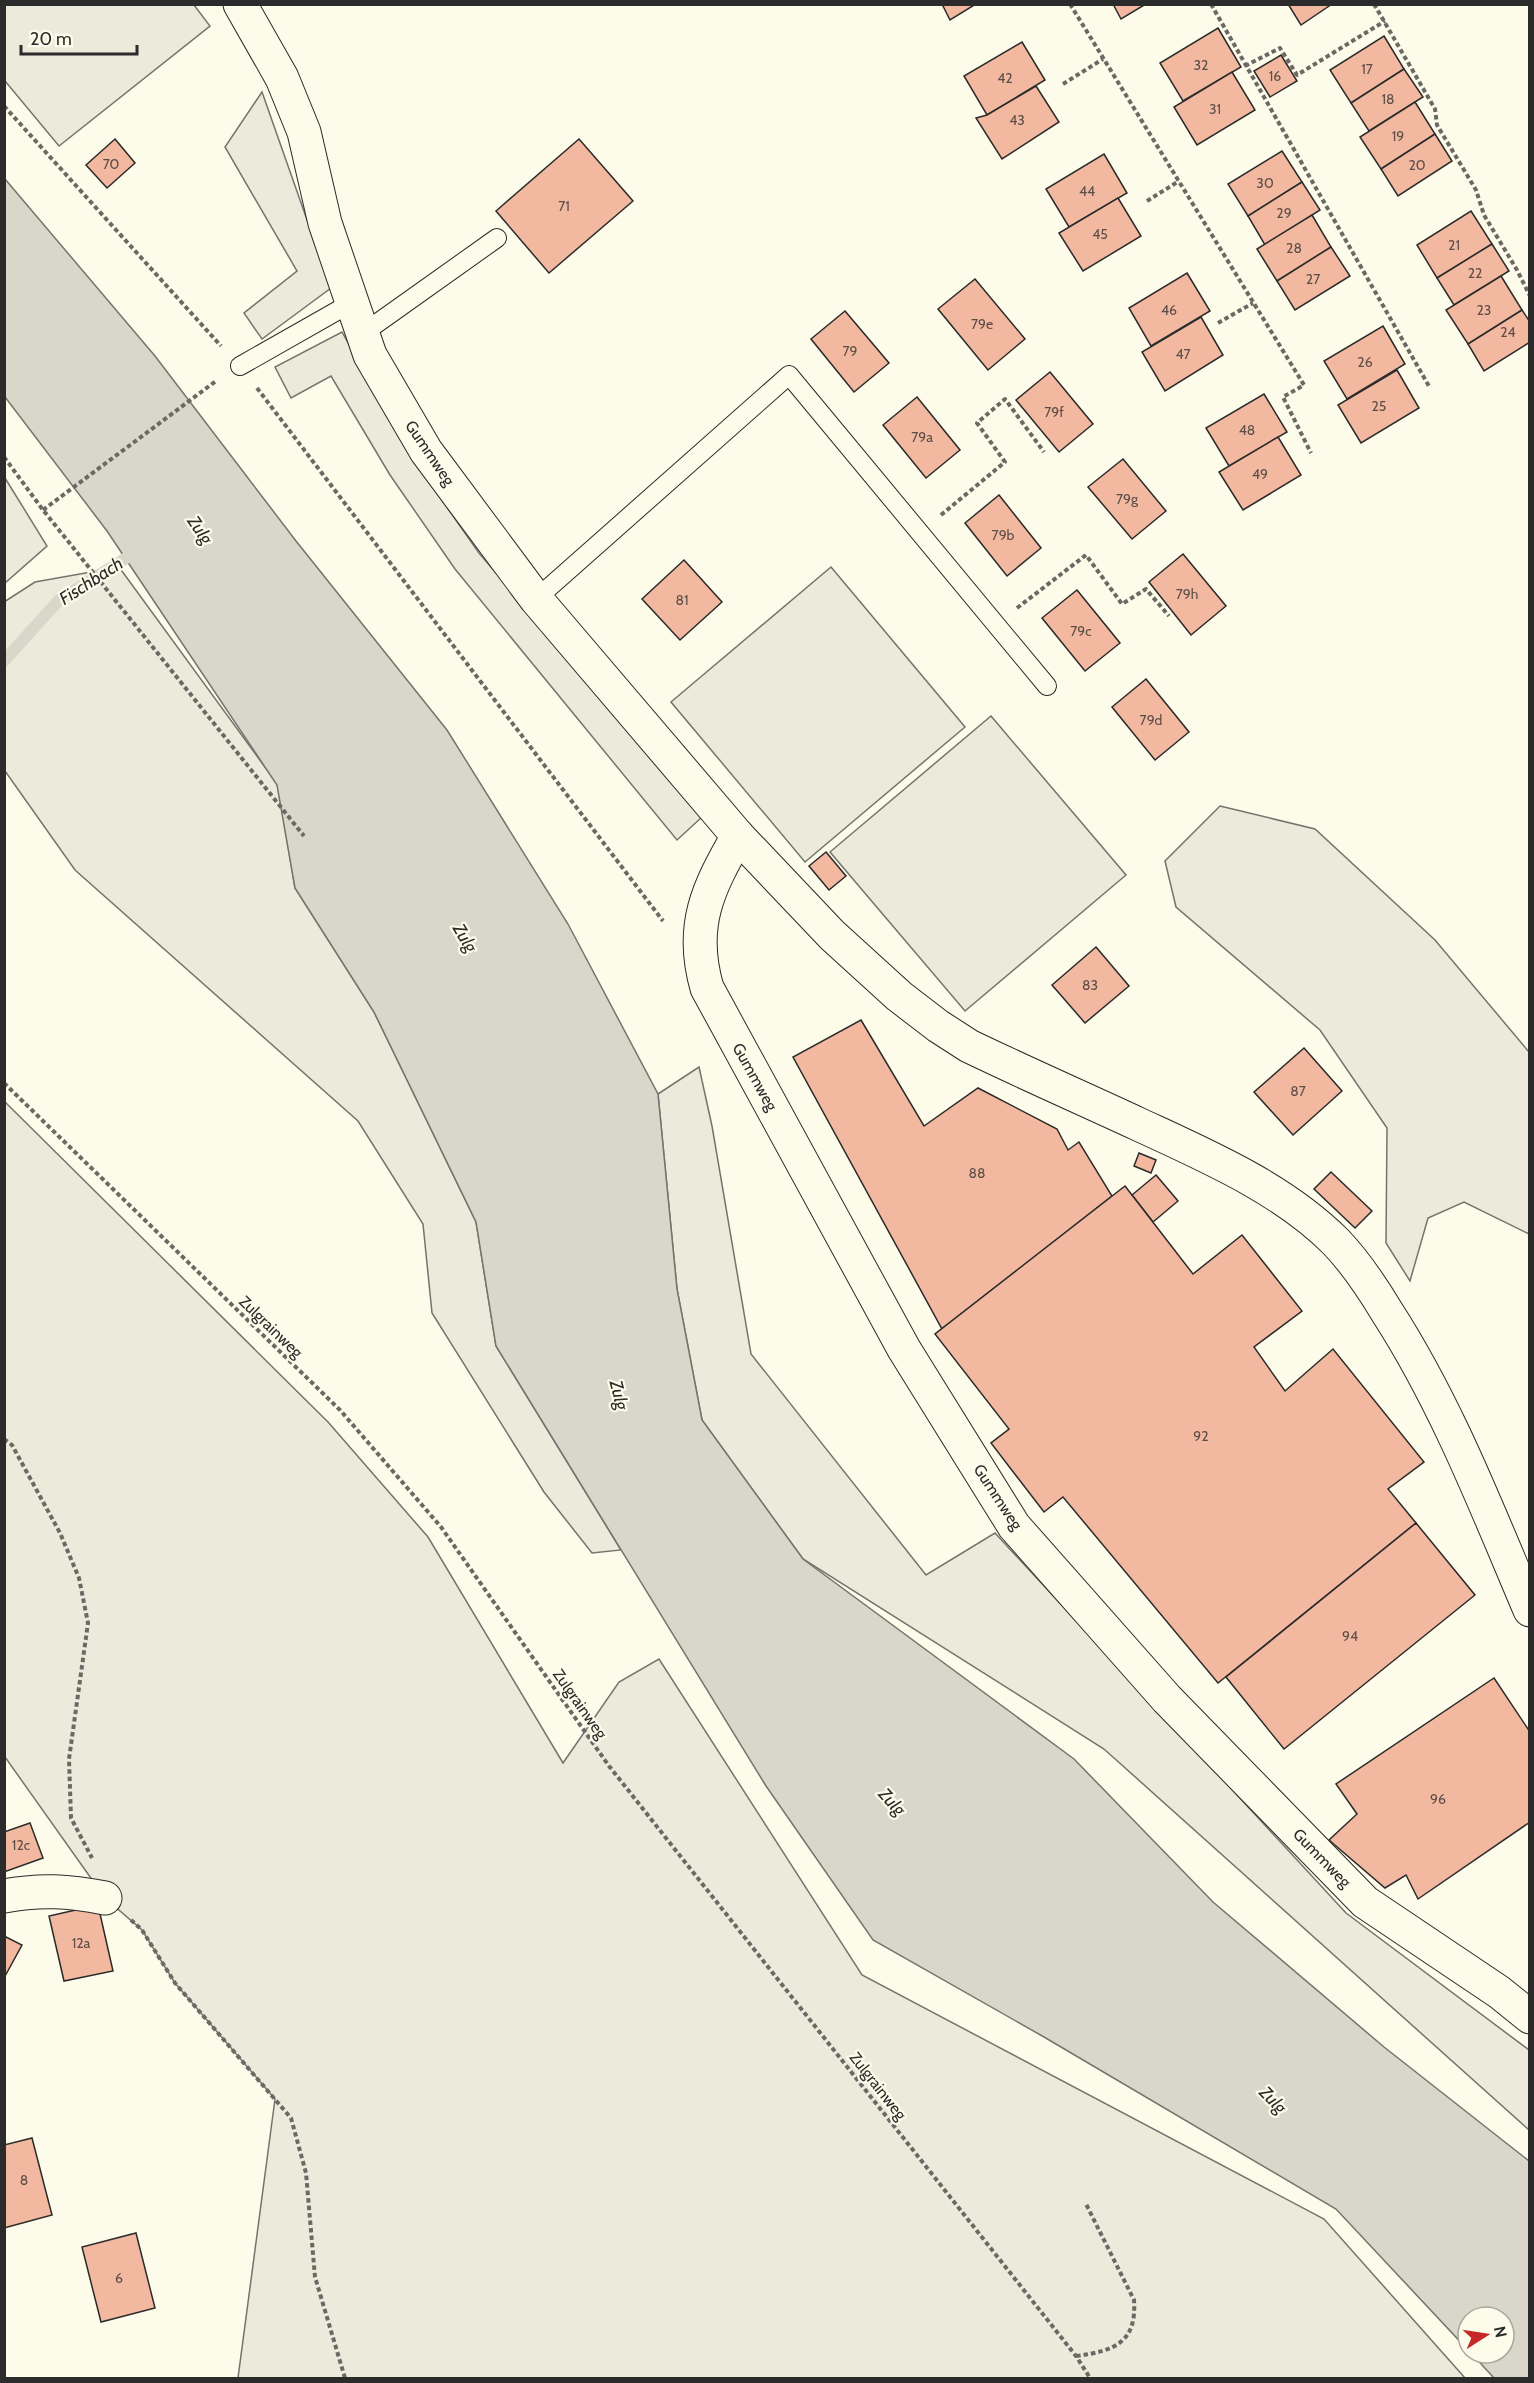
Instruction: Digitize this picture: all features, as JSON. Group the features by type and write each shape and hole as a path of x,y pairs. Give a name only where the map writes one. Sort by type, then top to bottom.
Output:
{"street":[{"name":"Gummweg","path":"240,4 282,78 304,132 325,223 370,355 426,452 536,599 738,836 832,935 899,996 969,1046 1208,1156 1264,1188 1309,1218 1336,1243 1363,1274 1409,1346 1465,1456 1530,1610"},
{"name":"Gummweg","path":"738,836 714,877 705,904 700,935 700,954 707,988 904,1349 1014,1526 1167,1700 1365,1902 1499,1992 1530,2017"},
{"path":"4,1896 68,1891 105,1898"}],"lane":[{"path":"363,334 497,238"},
{"path":"240,366 351,303"},
{"path":"536,599 789,375 1047,686"}],"path":[{"path":"1070,4 1304,385 1283,397 1311,453"},
{"path":"1211,4 1430,388"},
{"path":"1374,4 1435,109 1437,125 1476,190 1484,215 1530,296"},
{"path":"1245,66 1280,48 1297,75 1384,21"},
{"path":"1063,84 1103,59"},
{"path":"4,106 240,366 666,925"},
{"path":"1147,201 1179,181"},
{"path":"1218,323 1253,303"},
{"path":"43,510 213,382 240,366"},
{"path":"920,533 1005,462 977,423 1005,399 1044,452"},
{"path":"4,457 43,510 304,836"},
{"path":"995,625 1086,555 1122,604 1146,589 1168,616"},
{"name":"Zulgrainweg","path":"4,1083 340,1410 441,1527 609,1766 1076,2356 1090,2379"},
{"path":"4,1439 12,1445 55,1523 79,1578 88,1623 69,1760 71,1818 93,1860"},
{"path":"105,1898 142,1930 175,1983 291,2118 306,2173 315,2277 345,2379"},
{"path":"1076,2356 1095,2353 1122,2342 1132,2329 1135,2318 1134,2300 1086,2204"}],"shaded area":[{"path":"4,5 194,5 210,26 59,146 5,81"},
{"path":"262,92 331,288 262,339 244,313 297,271 225,147"},
{"path":"342,332 415,462 479,553 702,817 677,840 455,569 390,475 331,376 291,398 275,367"},
{"path":"5,478 47,546 4,583"},
{"path":"119,567 278,785 295,888 374,1012 476,1222 496,1346 621,1550 592,1553 544,1492 432,1313 423,1224 358,1121 75,870 5,771 4,602 35,582"},
{"path":"831,567 965,727 805,862 671,702"},
{"path":"991,716 1126,875 965,1011 830,852"},
{"path":"1220,806 1315,829 1435,940 1529,1052 1529,1234 1464,1202 1428,1218 1410,1281 1386,1243 1387,1128 1320,1030 1176,907 1165,861"},
{"path":"699,1067 712,1126 751,1354 926,1575 995,1533 1346,1913 1529,2050 1529,2130 1104,1749 803,1559 702,1420 677,1289 658,1094"},
{"path":"4,1101 328,1422 428,1537 563,1763 619,1682 659,1659 862,1975 1324,2219 1465,2378 238,2378 275,2099 175,1983 142,1930 105,1898 5,1757"}],"water":[{"name":"Zulg","path":"5,179 155,356 296,541 447,730 568,924 658,1094 677,1289 702,1420 803,1559 1074,1759 1213,1902 1384,2047 1529,2161 1529,2378 1494,2378 1482,2365 1516,2365 1516,2305 1456,2305 1456,2337 1336,2209 1044,2037 873,1940 766,1786 496,1346 476,1222 374,1012 295,888 277,785 107,531 5,397"}],"building":[{"path":"942,4 976,4 950,20"},
{"path":"1113,4 1146,4 1121,19"},
{"path":"1288,4 1332,4 1301,25"},
{"path":"1218,28 1241,67 1183,101 1160,63"},
{"path":"1384,36 1404,69 1351,103 1330,70"},
{"path":"1022,42 1045,80 987,115 964,76"},
{"path":"1281,55 1297,81 1270,97 1254,71"},
{"path":"1404,69 1423,97 1369,131 1351,103"},
{"path":"1232,72 1255,110 1197,145 1174,107"},
{"path":"1036,86 1059,122 1002,159 976,118 987,115"},
{"path":"1415,102 1435,134 1381,169 1360,137"},
{"path":"1435,134 1452,161 1398,196 1381,169"},
{"path":"115,139 135,163 107,188 86,165"},
{"path":"579,139 633,201 549,273 496,211"},
{"path":"1282,151 1302,182 1248,216 1228,184"},
{"path":"1104,154 1127,193 1069,227 1046,189"},
{"path":"1302,182 1320,210 1265,245 1248,216"},
{"path":"1118,198 1141,236 1083,271 1059,233"},
{"path":"1471,211 1492,244 1437,278 1417,245"},
{"path":"1312,215 1331,247 1277,281 1257,249"},
{"path":"1492,244 1509,271 1454,305 1437,278"},
{"path":"1331,247 1350,276 1295,310 1277,281"},
{"path":"1187,273 1210,311 1151,346 1129,308"},
{"path":"1501,276 1522,310 1468,344 1446,310"},
{"path":"975,279 1025,339 988,370 938,309"},
{"path":"1522,310 1530,322 1530,342 1484,371 1468,344"},
{"path":"845,311 889,363 854,392 811,339"},
{"path":"1201,317 1223,355 1165,391 1142,352"},
{"path":"1383,326 1405,364 1347,399 1324,361"},
{"path":"1397,370 1419,408 1361,443 1338,405"},
{"path":"1050,372 1093,424 1059,452 1016,400"},
{"path":"1264,394 1287,432 1229,466 1206,428"},
{"path":"917,397 960,450 926,478 883,425"},
{"path":"1278,437 1301,475 1243,510 1219,472"},
{"path":"1123,459 1166,511 1132,539 1088,487"},
{"path":"999,495 1041,548 1007,576 965,523"},
{"path":"1183,554 1226,606 1191,635 1149,582"},
{"path":"684,560 722,602 680,640 642,599"},
{"path":"1077,590 1120,643 1085,671 1042,618"},
{"path":"1146,679 1189,732 1155,760 1112,707"},
{"path":"826,852 846,876 829,890 809,866"},
{"path":"1096,947 1129,986 1085,1023 1052,985"},
{"path":"861,1020 924,1126 978,1088 1057,1129 1068,1150 1079,1142 1112,1196 942,1329 793,1057"},
{"path":"1304,1048 1342,1091 1293,1135 1254,1092"},
{"path":"1139,1153 1156,1160 1151,1173 1134,1166"},
{"path":"1331,1172 1372,1211 1355,1228 1314,1189"},
{"path":"1156,1175 1178,1201 1153,1222 1132,1195"},
{"path":"1125,1186 1193,1274 1242,1235 1302,1311 1254,1347 1285,1391 1333,1349 1424,1462 1388,1489 1416,1523 1218,1683 1063,1497 1044,1512 991,1443 1009,1429 935,1334"},
{"path":"1416,1523 1475,1595 1284,1749 1226,1677"},
{"path":"1494,1678 1530,1732 1530,1822 1418,1899 1406,1875 1385,1888 1329,1840 1357,1814 1336,1784"},
{"path":"30,1823 43,1858 4,1872 4,1832"},
{"path":"98,1905 113,1971 64,1981 49,1916"},
{"path":"4,1936 22,1945 4,1978"},
{"path":"32,2138 52,2215 4,2228 4,2145"},
{"path":"136,2233 155,2308 101,2322 82,2247"}],"waterway":[{"name":"Fischbach","path":"4,661 59,600 139,550"}]}
